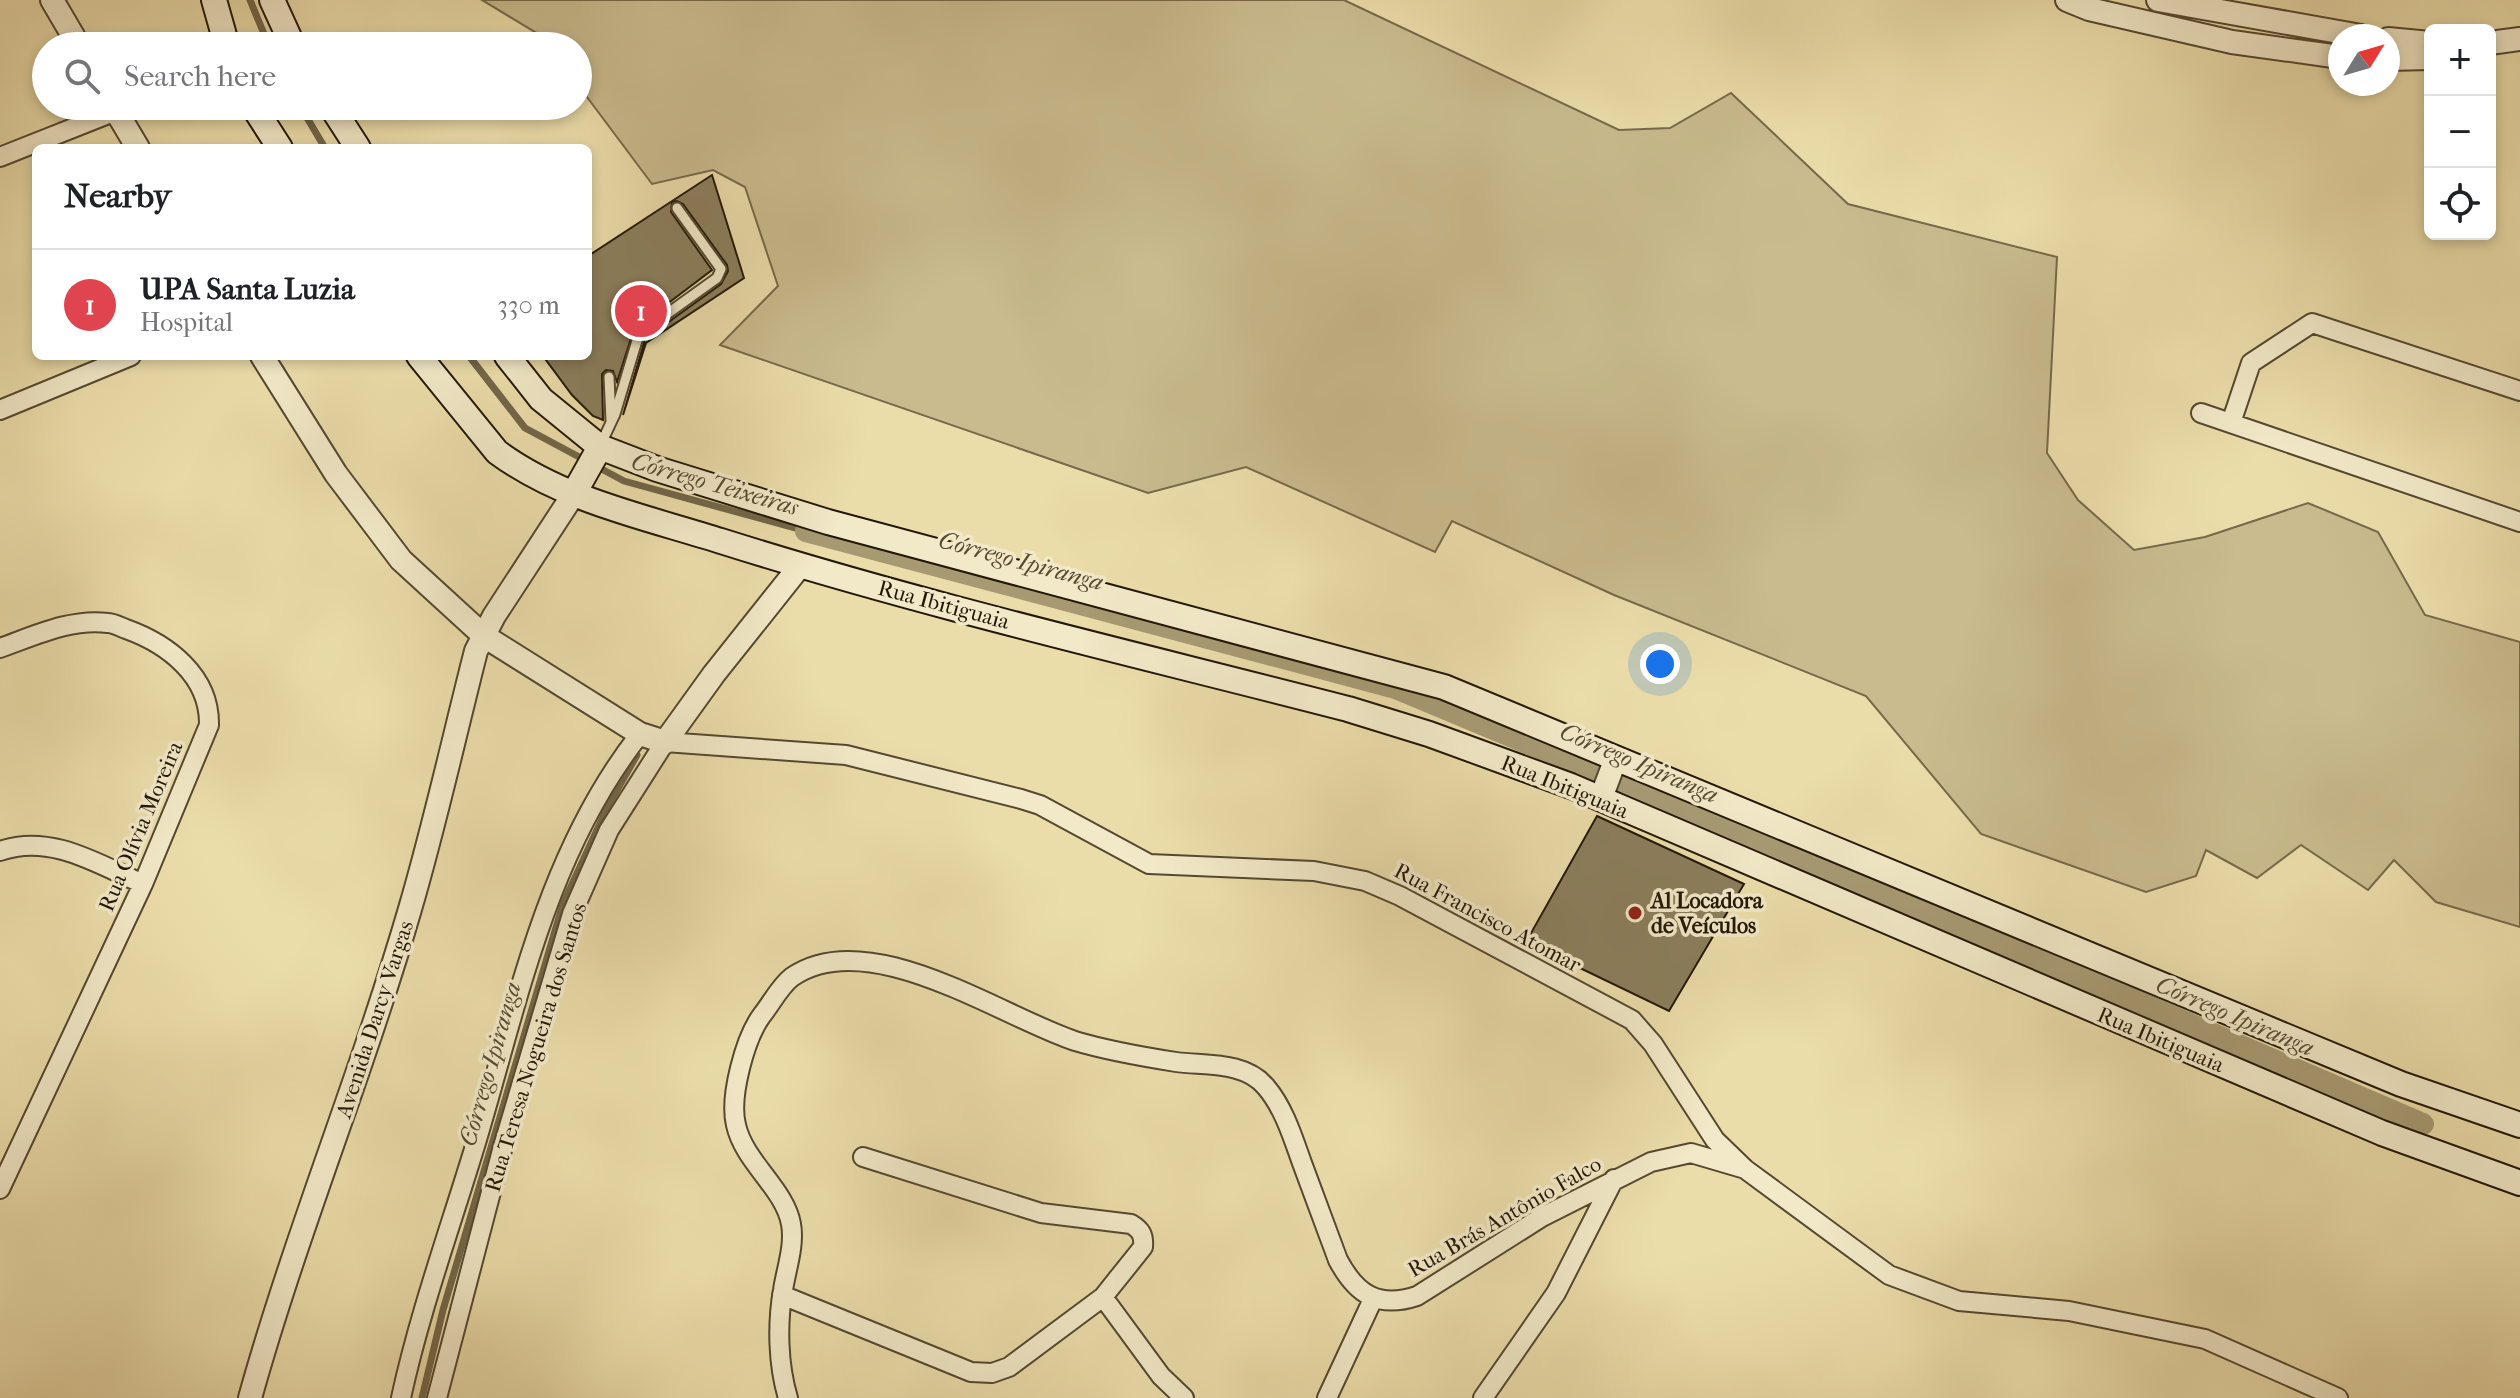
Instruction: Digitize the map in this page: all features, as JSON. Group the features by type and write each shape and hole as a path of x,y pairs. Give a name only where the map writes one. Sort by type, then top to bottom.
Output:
{"main road":[{"path":"214,0 223,32"},
{"path":"272,0 287,32"},
{"path":"262,120 277,144"},
{"path":"340,120 355,144"},
{"name":"Rua Ibitiguaia","path":"422,360 497,452 513,464 800,566 1348,709 1429,734 1602,796 2382,1133 2520,1183"},
{"name":"Rua Ibitiguaia","path":"510,360 541,399 598,451 828,522 1304,647 1444,687 1614,762 2401,1084 2520,1125"},
{"path":"577,488 598,451"}],"street":[{"path":"52,0 71,32"},
{"path":"2067,0 2089,9 2232,42 2328,55"},
{"path":"2158,0 2328,31"},
{"path":"2496,42 2520,39"},
{"path":"2400,40 2424,42"},
{"path":"2400,59 2424,58"},
{"path":"0,157 86,120"},
{"path":"121,120 136,144"},
{"path":"2231,423 2251,363 2312,323 2520,391"},
{"path":"0,410 121,360"},
{"path":"265,360 336,474 401,560 484,636 640,734 665,742"},
{"path":"2201,413 2520,522"},
{"name":"Avenida Darcy Vargas","path":"250,1398 275,1307 410,909 476,651 494,616 577,488"},
{"name":"Rua Teresa Nogueira dos Santos","path":"437,1388 502,1150 572,914 609,830 665,742 714,674 800,566"},
{"name":"Rua Olívia Moreira","path":"0,648 61,626 109,622 153,638 182,662 205,693 209,709 209,725 143,884 0,1189"},
{"name":"Rua Teresa Nogueira dos Santos","path":"401,1398 519,991 561,867 594,799 640,734"},
{"name":"Rua Francisco Atomar","path":"665,742 846,755 1021,799 1040,805 1149,864 1314,871 1365,881 1400,896 1632,1020 1653,1044 1715,1140 1745,1169"},
{"path":"1602,796 1614,762"},
{"path":"0,851 37,844 63,849 143,884"},
{"path":"788,1398 780,1352 782,1295 791,1225 784,1206 748,1153 735,1124 737,1079 755,1025 789,979 815,966 833,962 892,965 955,988 1076,1041 1176,1062 1229,1067 1249,1074 1266,1086 1286,1120 1338,1260 1348,1279 1373,1299 1327,1398"},
{"name":"Rua Brás Antônio Falco","path":"1373,1299 1399,1302 1417,1296 1542,1217 1651,1162 1691,1153 1745,1169"},
{"path":"782,1295 971,1372 992,1373 1009,1367 1103,1297 1143,1247 1144,1238 1140,1229 1131,1224 1041,1213 863,1157"},
{"path":"1745,1169 1889,1275 1959,1301 2069,1311 2205,1339 2338,1398"},
{"path":"1483,1398 1556,1293 1614,1179"},
{"path":"1103,1297 1161,1376 1184,1398"},
{"path":"408,1379 437,1388"}],"lane":[{"path":"598,451 639,334 717,278 721,269 677,208"},
{"path":"609,377 611,421"}],"shaded area":[{"path":"482,0 1344,0 1619,130 1670,128 1731,93 1848,204 2057,257 2047,453 2078,500 2134,550 2205,537 2308,503 2378,532 2425,615 2520,642 2520,927 2436,902 2394,860 2368,890 2301,845 2257,878 2206,850 2196,876 2146,892 1981,834 1866,696 1614,595 1452,521 1435,552 1246,467 1148,493 720,345 778,286 745,187 713,170 652,184 592,104 592,32 535,32"}],"building":[{"path":"712,175 744,278 646,343 623,415 645,339 721,284 728,271 727,265 683,204 672,202 671,212 712,270 634,329 617,382 613,371 606,370 602,374 603,420 593,416 572,395 546,360 592,360 592,253"},
{"name":"Al Locadora de Veículos","path":"1597,816 1744,884 1669,1011 1526,942"}],"waterway":[{"name":"Córrego Teixeiras","path":"250,0 263,32"},
{"name":"Córrego Teixeiras","path":"308,120 323,144"},
{"name":"Córrego Teixeiras","path":"472,360 525,428 624,481 806,531"},
{"name":"Córrego Ipiranga","path":"806,531 1396,688 2423,1124"},
{"name":"Córrego Ipiranga","path":"422,1398 443,1310 563,904 609,804 637,755"}],"place":[{"name":"UPA Santa Luzia","path":"641,311"},
{"name":"Al Locadora de Veículos","path":"1635,913"}]}
